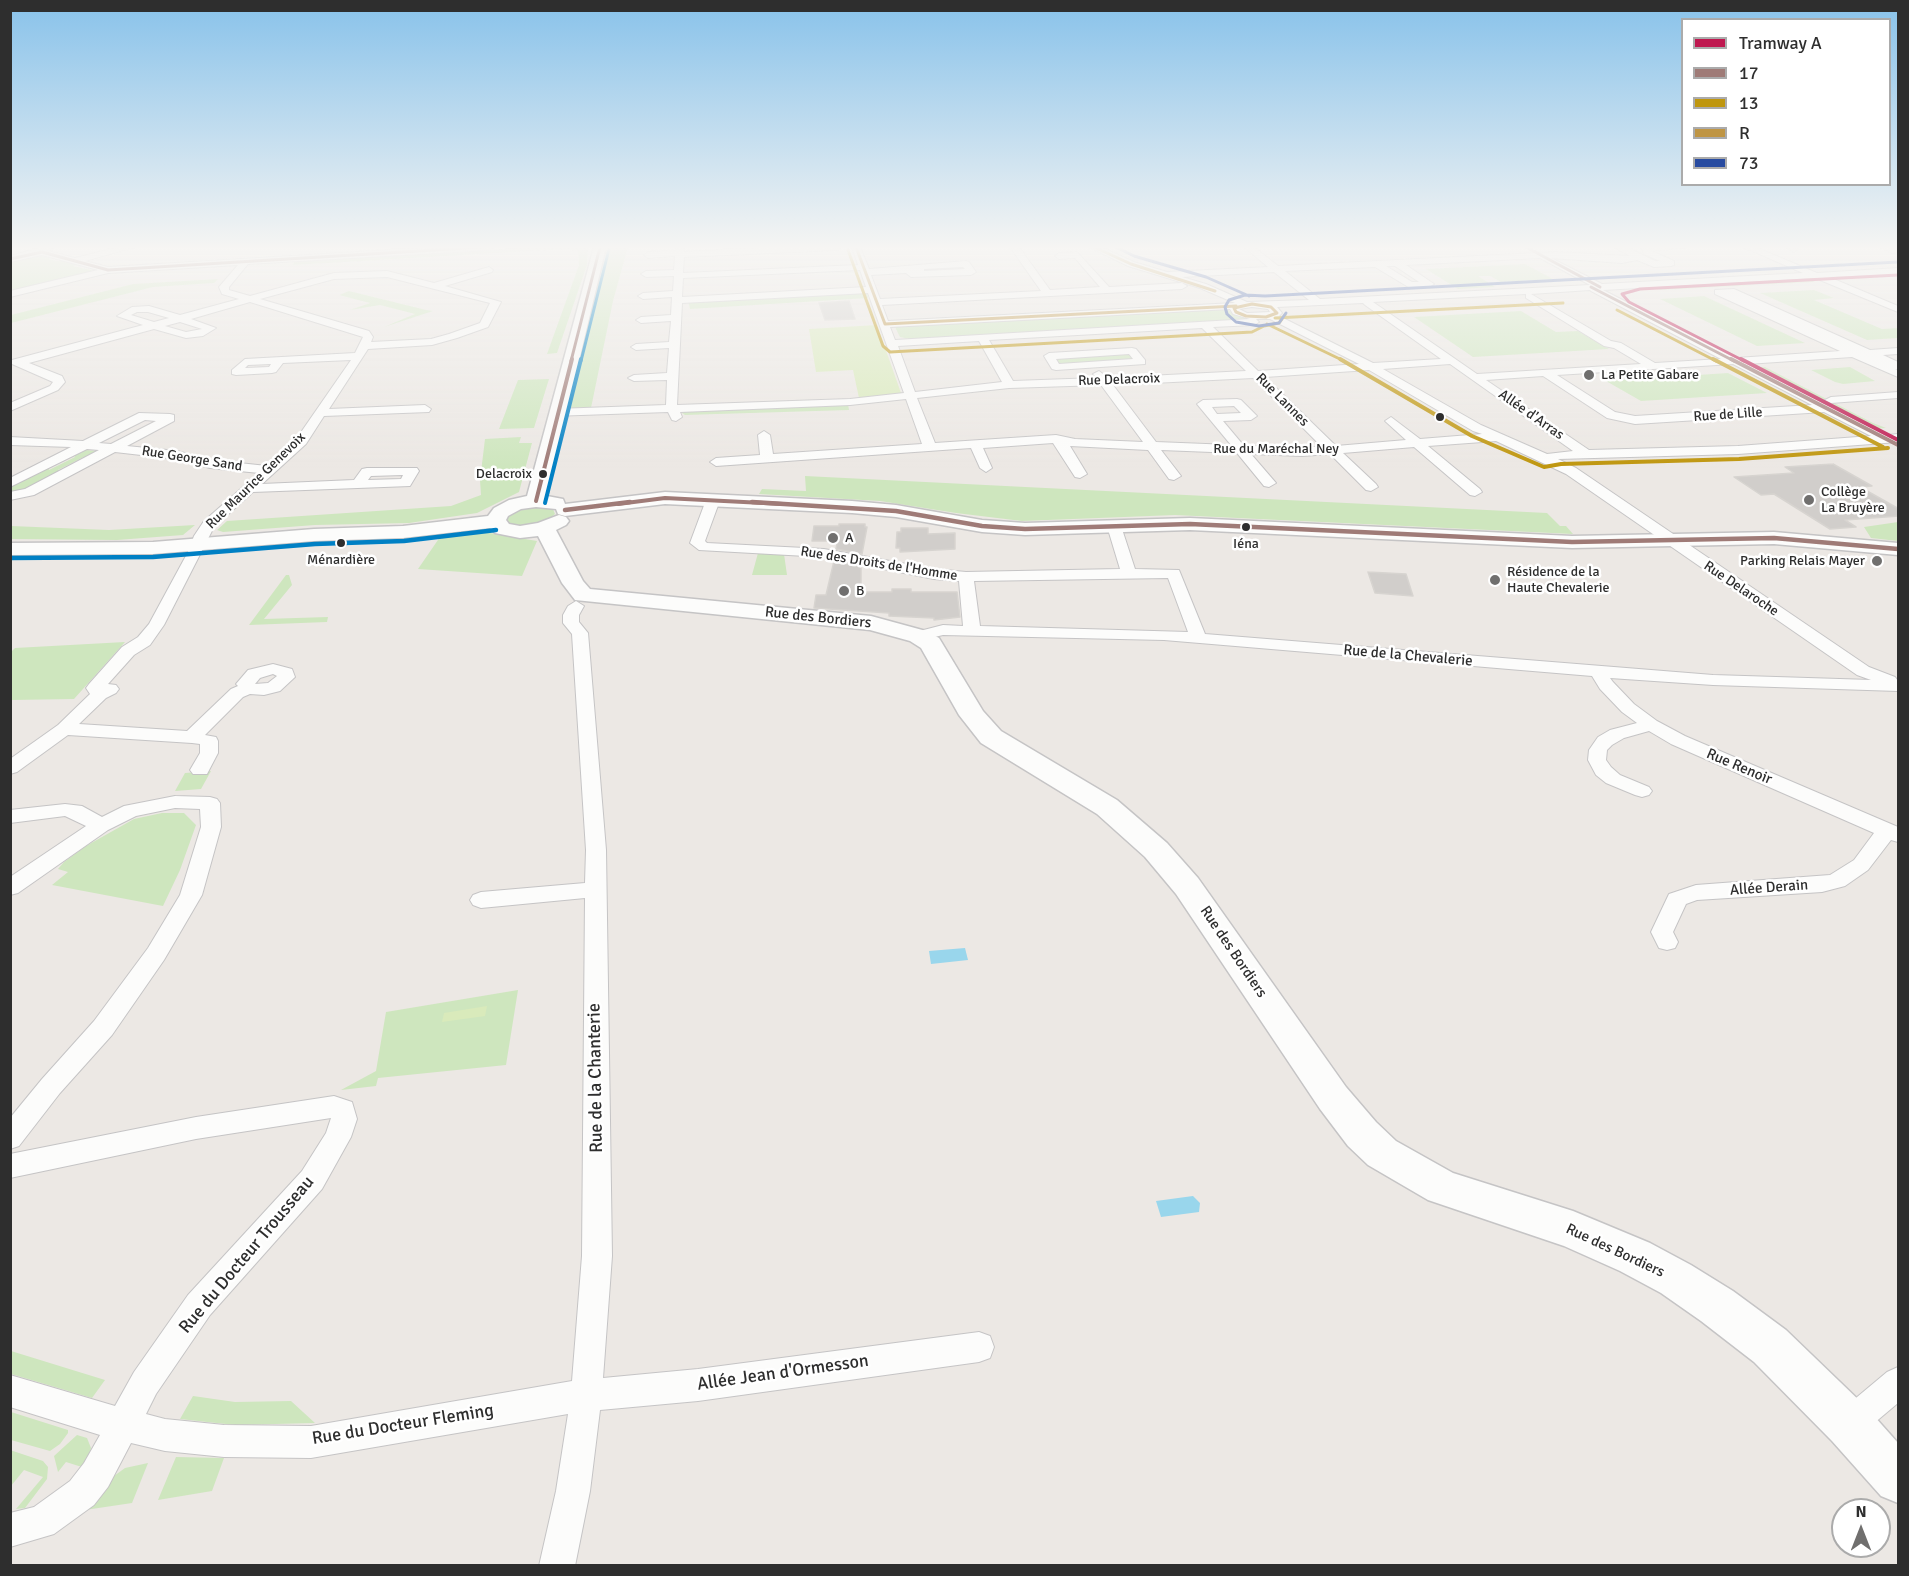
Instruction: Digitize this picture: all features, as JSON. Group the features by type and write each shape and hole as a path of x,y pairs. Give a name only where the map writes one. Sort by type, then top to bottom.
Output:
{"street":[{"path":"138,321 186,335 199,334 211,328 188,321"},
{"path":"14,361 170,321"},
{"path":"322,321 365,333 368,337 362,351"},
{"path":"280,360 432,342 484,325 486,321"},
{"path":"536,501 581,321"},
{"path":"672,407 675,321"},
{"path":"884,321 930,448"},
{"path":"885,324 950,321"},
{"path":"891,343 1206,326 1252,323 1256,321"},
{"name":"Rue Delaroche","path":"1285,321 1372,367 1457,418 1571,471 1863,671 1899,685"},
{"name":"Allée d'Arras","path":"1394,321 1586,454"},
{"path":"1570,321 1608,344 1617,345 1653,366"},
{"path":"1660,321 1735,361 1817,401 1845,407 1899,403"},
{"path":"1670,321 1754,360 1896,439"},
{"path":"1781,321 1899,374"},
{"path":"1797,321 1899,366"},
{"name":"Rue Lannes","path":"1206,326 1371,487"},
{"path":"453,336 477,342"},
{"path":"982,338 1009,385"},
{"path":"636,347 674,345"},
{"name":"Rue Maurice Genevoix","path":"64,729 100,694 112,688 146,650 144,641 156,625 209,524 302,441 362,351"},
{"path":"1132,351 1141,362 1120,363 1092,365 1056,367 1049,356 1132,351"},
{"path":"1476,377 1899,351"},
{"path":"10,408 54,388 59,382 58,378 14,361"},
{"name":"Rue Delacroix","path":"556,413 672,407 674,417 680,418 868,411 867,400 1009,385 1256,375 1453,361"},
{"path":"1092,365 1174,477"},
{"name":"Rue de Lille","path":"1544,372 1611,415 1647,420 1830,404 1899,395"},
{"path":"1559,372 1627,416"},
{"path":"634,378 672,376"},
{"name":"Rue de Lille","path":"1627,416 1817,401"},
{"path":"1845,407 1896,439"},
{"path":"322,413 425,409"},
{"name":"Rue George Sand","path":"10,483 143,416 170,418 29,492 10,496"},
{"path":"1214,418 1269,483"},
{"path":"1391,421 1475,492"},
{"name":"Rue du Maréchal Ney","path":"716,462 1142,433"},
{"path":"764,435 767,458"},
{"name":"Rue du Maréchal Ney","path":"1056,439 1075,443 1302,452 1496,437"},
{"path":"1056,439 1063,445 1080,474"},
{"path":"1546,458 1586,454 1738,450 1896,439"},
{"name":"Rue George Sand","path":"10,441 43,441 177,455 210,464 270,470"},
{"path":"976,445 986,468"},
{"path":"250,488 358,484"},
{"path":"495,521 496,516 507,508 536,501 555,503 565,510 652,498 896,511 993,527 1035,529 1190,524 1526,541 1774,538 1899,549"},
{"name":"Rue des Droits de l'Homme","path":"713,500 697,543 704,548 824,553 934,574 966,577 1174,573 1199,639"},
{"path":"495,521 497,525 510,531 543,529 561,520 565,515 565,510"},
{"path":"10,549 99,550 422,530 495,521"},
{"path":"1114,526 1129,574"},
{"path":"543,529 550,536 573,582 579,600"},
{"name":"Rue des Droits de l'Homme","path":"966,577 972,630"},
{"name":"Rue des Bordiers","path":"579,600 870,623 918,636 935,647 972,715 991,737 1107,807 1156,850 1187,886 1333,1098 1362,1134 1382,1153 1442,1187 1573,1230 1635,1257 1676,1279 1717,1306 1770,1346 1849,1424 1899,1479"},
{"name":"Rue de la Chanterie","path":"556,1566 573,1491 586,1396 597,1256 596,850 580,633 571,623 571,615 579,600"},
{"name":"Rue de la Chevalerie","path":"918,636 943,630 1164,635 1598,672 1724,680 1899,685"},
{"name":"Rue Renoir","path":"1598,672 1617,697 1652,725 1678,740 1893,833"},
{"path":"192,737 237,693 248,688"},
{"path":"1642,791 1613,779 1603,771 1597,760 1598,750 1605,741 1617,734 1652,725"},
{"path":"10,768 64,729 192,737 209,741 209,753 200,770"},
{"path":"10,888 100,825 131,811 160,804 210,803 211,827 191,895 156,954 103,1028 51,1086 10,1138"},
{"path":"10,817 66,810 75,812 100,825"},
{"name":"Allée Derain","path":"1667,942 1662,932 1677,899 1696,893 1801,887 1837,881 1861,865 1893,833"},
{"path":"481,900 595,890"},
{"name":"Rue du Docteur Trousseau","path":"10,1166 196,1128 334,1107 344,1110 344,1119 338,1137 312,1180 199,1305 145,1383 96,1475 82,1493 42,1522 10,1530"},
{"name":"Allée Jean d'Ormesson","path":"586,1396 698,1385 979,1347"},
{"path":"1849,1424 1899,1383"},
{"name":"Rue du Docteur Fleming","path":"10,1391 165,1435 224,1441 311,1442 586,1396"}],"green space":[{"path":"559,321 568,321 557,353 547,354"},
{"path":"588,321 609,321 591,408 567,408"},
{"path":"1014,321 1227,321 909,339 900,337 895,327"},
{"path":"1419,321 1537,321 1556,332 1578,331 1609,349 1473,357"},
{"path":"1704,321 1757,321 1805,343 1757,346"},
{"path":"1823,321 1862,321 1882,329 1898,328 1898,338 1867,340"},
{"path":"877,325 901,393 859,398 853,370 816,372 809,329"},
{"path":"1129,354 1133,360 1059,364 1055,358"},
{"path":"1765,367 1886,428 1871,429 1753,368"},
{"path":"1850,367 1875,381 1843,384 1811,370"},
{"path":"1728,373 1767,393 1641,401 1606,381"},
{"path":"549,379 534,428 499,429 518,380"},
{"path":"848,404 849,410 685,415 682,413 684,410"},
{"path":"521,437 519,443 532,443 519,492 477,513 409,523 315,525 223,532 217,530 227,521 451,506 481,495 480,480 485,439"},
{"path":"86,450 97,451 85,460 84,457 58,470 60,475 34,488 11,492 11,484 48,467 49,470 75,457 73,453"},
{"path":"805,476 1547,513 1560,526 1566,526 1573,534 1175,515 1022,521 880,501 759,494 762,489 806,491"},
{"path":"545,506 553,509 555,514 547,521 526,526 509,523 506,518 511,512 521,507"},
{"path":"1898,522 1898,541 1871,538 1864,527"},
{"path":"195,525 183,535 117,540 11,539 11,526 109,530"},
{"path":"484,532 537,541 522,576 418,569 440,537"},
{"path":"758,553 784,554 787,575 752,575"},
{"path":"286,575 289,575 292,585 264,619 328,617 327,622 249,625"},
{"path":"125,642 74,699 11,700 11,652 15,648"},
{"path":"211,771 201,789 175,791 185,773"},
{"path":"162,813 184,813 196,825 180,870 163,906 52,885 68,872 58,869 64,862 86,846 134,819"},
{"path":"518,990 506,1065 378,1078 376,1086 341,1090 376,1071 386,1012"},
{"path":"487,1006 485,1016 442,1022 444,1013"},
{"path":"11,1351 105,1380 92,1398 11,1374"},
{"path":"193,1396 235,1402 291,1401 315,1423 235,1425 180,1419"},
{"path":"11,1412 68,1430 68,1433 60,1444 50,1451 11,1440"},
{"path":"77,1435 87,1438 91,1448 85,1468 66,1462 58,1472 54,1456"},
{"path":"10,1450 43,1461 48,1467 47,1479 25,1508 16,1509 43,1477 24,1470 11,1486"},
{"path":"176,1457 224,1458 212,1491 158,1500"},
{"path":"148,1463 132,1503 85,1510 114,1476 125,1468"}],"water":[{"path":"965,948 968,960 931,964 929,951"},
{"path":"1193,1196 1200,1203 1199,1212 1161,1217 1156,1201"}],"building":[{"name":"Collège La Bruyère","path":"1833,464 1872,486 1860,487 1899,509 1899,516 1845,520 1856,527 1830,529 1774,494 1761,495 1734,477 1794,473 1785,467"},
{"name":"A","path":"839,524 865,524 867,527 862,554 836,549 837,543 834,541 812,541 814,526 839,526"},
{"name":"A","path":"901,528 928,528 928,534 955,533 955,549 900,552 900,548 896,548 897,532 901,532"},
{"path":"834,561 861,567 861,592 892,592 892,589 911,589 911,592 957,592 960,617 934,620 934,618 889,616 889,613 814,608 816,595 826,595"},
{"path":"1368,572 1406,574 1413,596 1375,593"}],"tram line":[{"name":"A","path":"1665,321 1898,440"}],"transit line":[{"name":"17","path":"536,501 581,321"},
{"path":"545,503 591,321"},
{"name":"13","path":"874,321 883,346 890,352 1252,332 1281,321"},
{"name":"R","path":"885,324 952,321"},
{"name":"73","path":"1234,321 1259,326 1279,323 1281,321"},
{"name":"13","path":"1637,321 1883,447"},
{"name":"17","path":"1656,321 1898,445"},
{"name":"13","path":"1267,324 1344,361 1472,436 1544,467 1561,464 1739,459 1888,448"},
{"name":"17","path":"565,510 665,498 852,507 896,511 982,526 1025,529 1190,524 1572,542 1774,538 1898,549"},
{"path":"10,558 153,557 315,544 404,541 496,530"}],"place":[{"name":"La Petite Gabare","path":"1589,375"},
{"name":"Delacroix","path":"543,474"},
{"name":"Collège La Bruyère","path":"1809,500"},
{"name":"Iéna","path":"1246,527"},
{"name":"A","path":"833,538"},
{"name":"Ménardière","path":"341,543"},
{"name":"Parking Relais Mayer","path":"1877,561"},
{"name":"Résidence de la Haute Chevalerie","path":"1495,580"},
{"name":"B","path":"844,591"}]}
